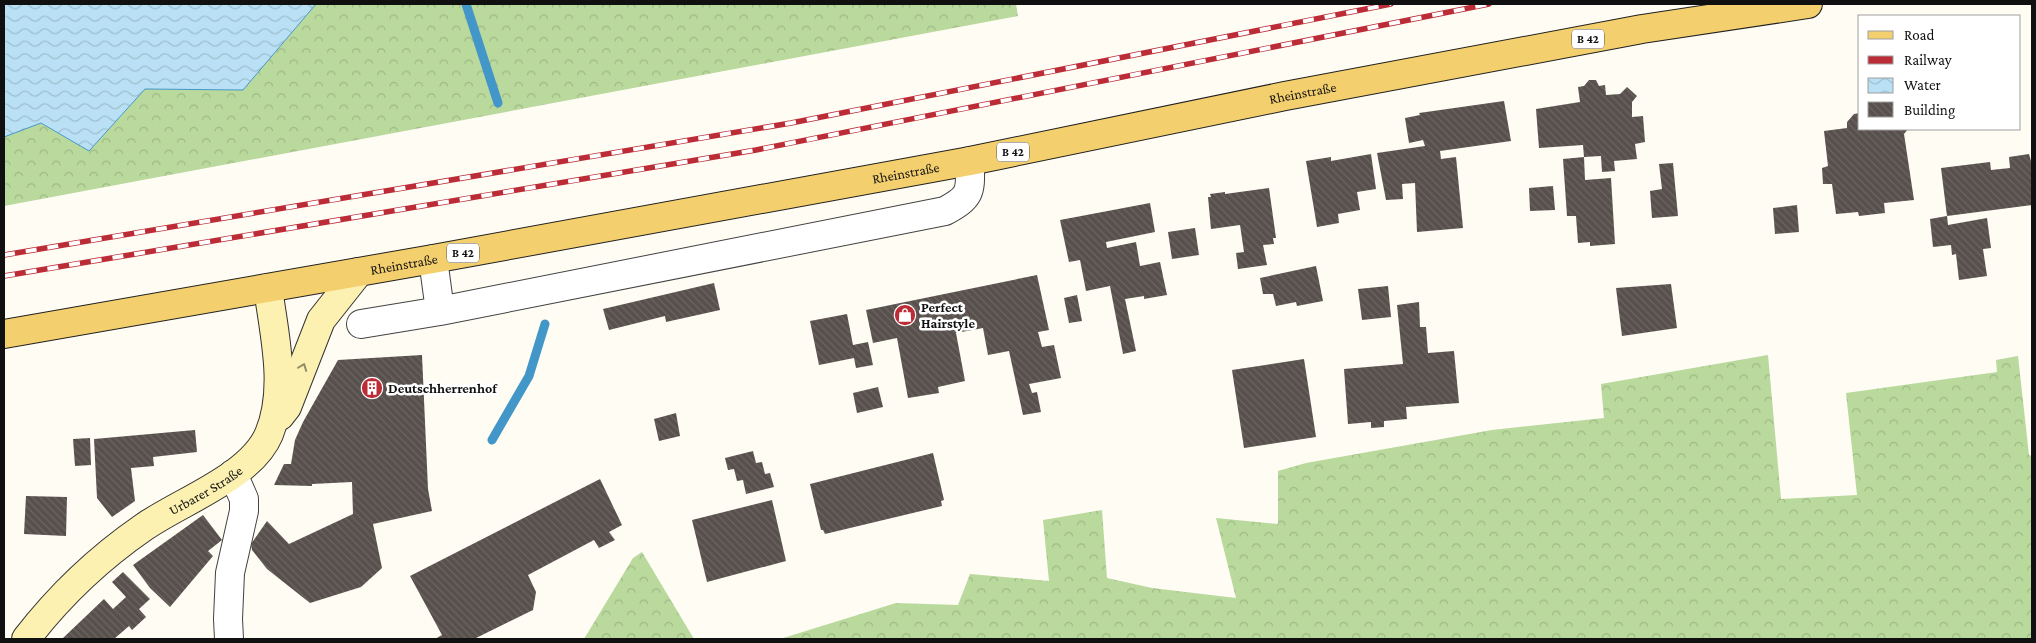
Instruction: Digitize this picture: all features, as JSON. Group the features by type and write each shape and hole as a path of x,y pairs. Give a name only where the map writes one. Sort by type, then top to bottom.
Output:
{"main road":[{"name":"Rheinstraße","path":"4,334 433,259 970,161 1378,78 1642,29 1808,4"}],"street":[{"path":"361,324 440,311 945,211 963,201 970,188 970,161"},
{"path":"433,259 440,311"},
{"path":"272,424 287,407 321,320 359,272"},
{"name":"Urbarer Straße","path":"26,639 88,572 116,549 144,527 233,474 255,456 272,424 277,403 278,381 268,288"},
{"path":"229,639 230,574 244,511 244,499 233,474"}],"green space":[{"path":"316,4 1016,4 1018,16 4,206 4,137 41,123 89,151 145,89 243,90"},
{"path":"1768,355 1781,499 1857,495 1846,393 1997,372 1996,360 2018,356 2029,455 2032,456 2032,639 780,639 896,603 958,605 970,574 1049,581 1043,520 1102,510 1107,578 1152,588 1236,598 1216,518 1278,524 1278,471 1306,463 1492,430 1604,418 1601,384"},
{"path":"642,552 694,639 584,639 633,558"}],"water":[{"path":"4,4 316,4 243,90 145,89 89,151 41,123 4,137"}],"building":[{"path":"1589,80 1596,80 1599,86 1605,85 1606,95 1620,94 1627,87 1637,96 1632,102 1632,117 1643,116 1645,142 1635,144 1637,159 1614,161 1615,171 1602,172 1601,156 1584,157 1583,145 1539,148 1536,109 1580,102 1578,87 1584,86"},
{"path":"1504,101 1511,141 1440,151 1441,159 1456,157 1463,228 1417,232 1415,183 1402,184 1403,199 1386,200 1377,153 1425,146 1423,140 1409,143 1405,118 1420,115 1419,113"},
{"path":"1858,113 1858,130 1907,130 1904,134 1914,200 1884,203 1885,213 1859,216 1858,212 1836,214 1832,184 1823,184 1822,168 1828,166 1824,131 1847,128 1847,122 1854,114"},
{"path":"1371,154 1376,189 1357,192 1360,210 1338,214 1339,223 1317,227 1306,161 1331,157 1331,161"},
{"path":"2029,154 2032,165 2032,205 1947,216 1941,168 1990,162 1991,170 2010,168 2009,157"},
{"path":"1584,157 1585,180 1611,178 1615,244 1590,246 1590,242 1578,243 1576,216 1567,216 1563,159"},
{"path":"1673,163 1678,216 1652,218 1650,191 1662,189 1659,164"},
{"path":"1553,186 1555,210 1530,211 1529,188"},
{"path":"1269,188 1276,238 1273,238 1274,244 1263,245 1267,265 1238,269 1236,253 1244,252 1240,225 1211,229 1208,197 1211,197 1210,194 1225,192 1225,194"},
{"path":"1150,203 1155,232 1106,242 1107,248 1136,242 1140,266 1160,262 1167,295 1144,299 1144,296 1125,299 1136,351 1123,354 1110,286 1086,291 1080,260 1069,262 1060,220"},
{"path":"1797,205 1799,232 1775,234 1773,208"},
{"path":"1947,216 1948,225 1987,218 1991,248 1983,249 1987,276 1959,280 1956,254 1952,255 1951,245 1933,247 1930,219"},
{"path":"1195,228 1199,255 1172,259 1168,232"},
{"path":"1316,266 1323,301 1297,306 1296,302 1276,306 1273,294 1263,294 1260,278"},
{"path":"1037,275 1049,330 1038,332 1042,347 1054,345 1061,378 1029,384 1032,393 1037,392 1041,412 1023,415 1009,351 988,355 983,328 956,333 965,381 938,387 939,393 908,398 897,338 873,343 866,310"},
{"path":"714,283 720,310 666,322 665,316 609,330 603,309"},
{"path":"1671,284 1677,328 1622,336 1616,288"},
{"path":"1388,286 1391,317 1362,320 1358,289"},
{"path":"1077,295 1082,321 1069,323 1064,298"},
{"path":"1419,302 1420,327 1426,327 1428,353 1454,351 1459,403 1406,407 1407,419 1384,421 1384,427 1371,428 1371,422 1348,424 1344,369 1403,364 1397,305"},
{"path":"847,314 853,345 868,342 873,365 856,368 854,358 819,365 810,321"},
{"path":"422,355 428,489 432,511 373,524 382,568 361,587 310,603 267,569 252,550 251,544 267,521 289,544 353,514 352,482 312,484 312,486 274,485 284,464 291,464 295,440 303,422 338,360"},
{"path":"1304,359 1316,437 1244,448 1232,370"},
{"path":"878,387 883,407 857,413 853,393"},
{"path":"676,413 680,436 659,441 654,419"},
{"path":"195,430 197,452 153,457 154,466 131,468 135,501 112,517 97,498 94,439"},
{"path":"90,438 91,465 75,466 73,439"},
{"path":"753,451 756,463 762,462 765,474 770,473 774,487 746,494 743,480 737,481 734,469 728,470 725,458"},
{"path":"933,453 944,500 941,501 942,506 825,534 821,530 810,484"},
{"path":"600,479 622,525 609,532 615,540 599,548 594,540 528,575 536,592 533,610 474,639 435,639 442,635 410,576"},
{"path":"26,496 67,497 66,536 24,534"},
{"path":"772,500 786,561 707,582 692,520"},
{"path":"203,515 222,540 208,551 213,556 170,607 150,588 133,565"},
{"path":"123,572 150,599 139,609 146,617 132,630 129,626 114,639 64,639 104,599 113,609 126,597 112,582"}],"waterway":[{"path":"466,4 498,103"},
{"path":"492,440 529,376 545,324"}],"railway":[{"path":"4,255 791,123 1391,4"},
{"path":"4,276 756,150 1489,4"}],"place":[{"name":"Perfect Hairstyle","path":"905,315"},
{"name":"Deutschherrenhof","path":"372,388"}]}
